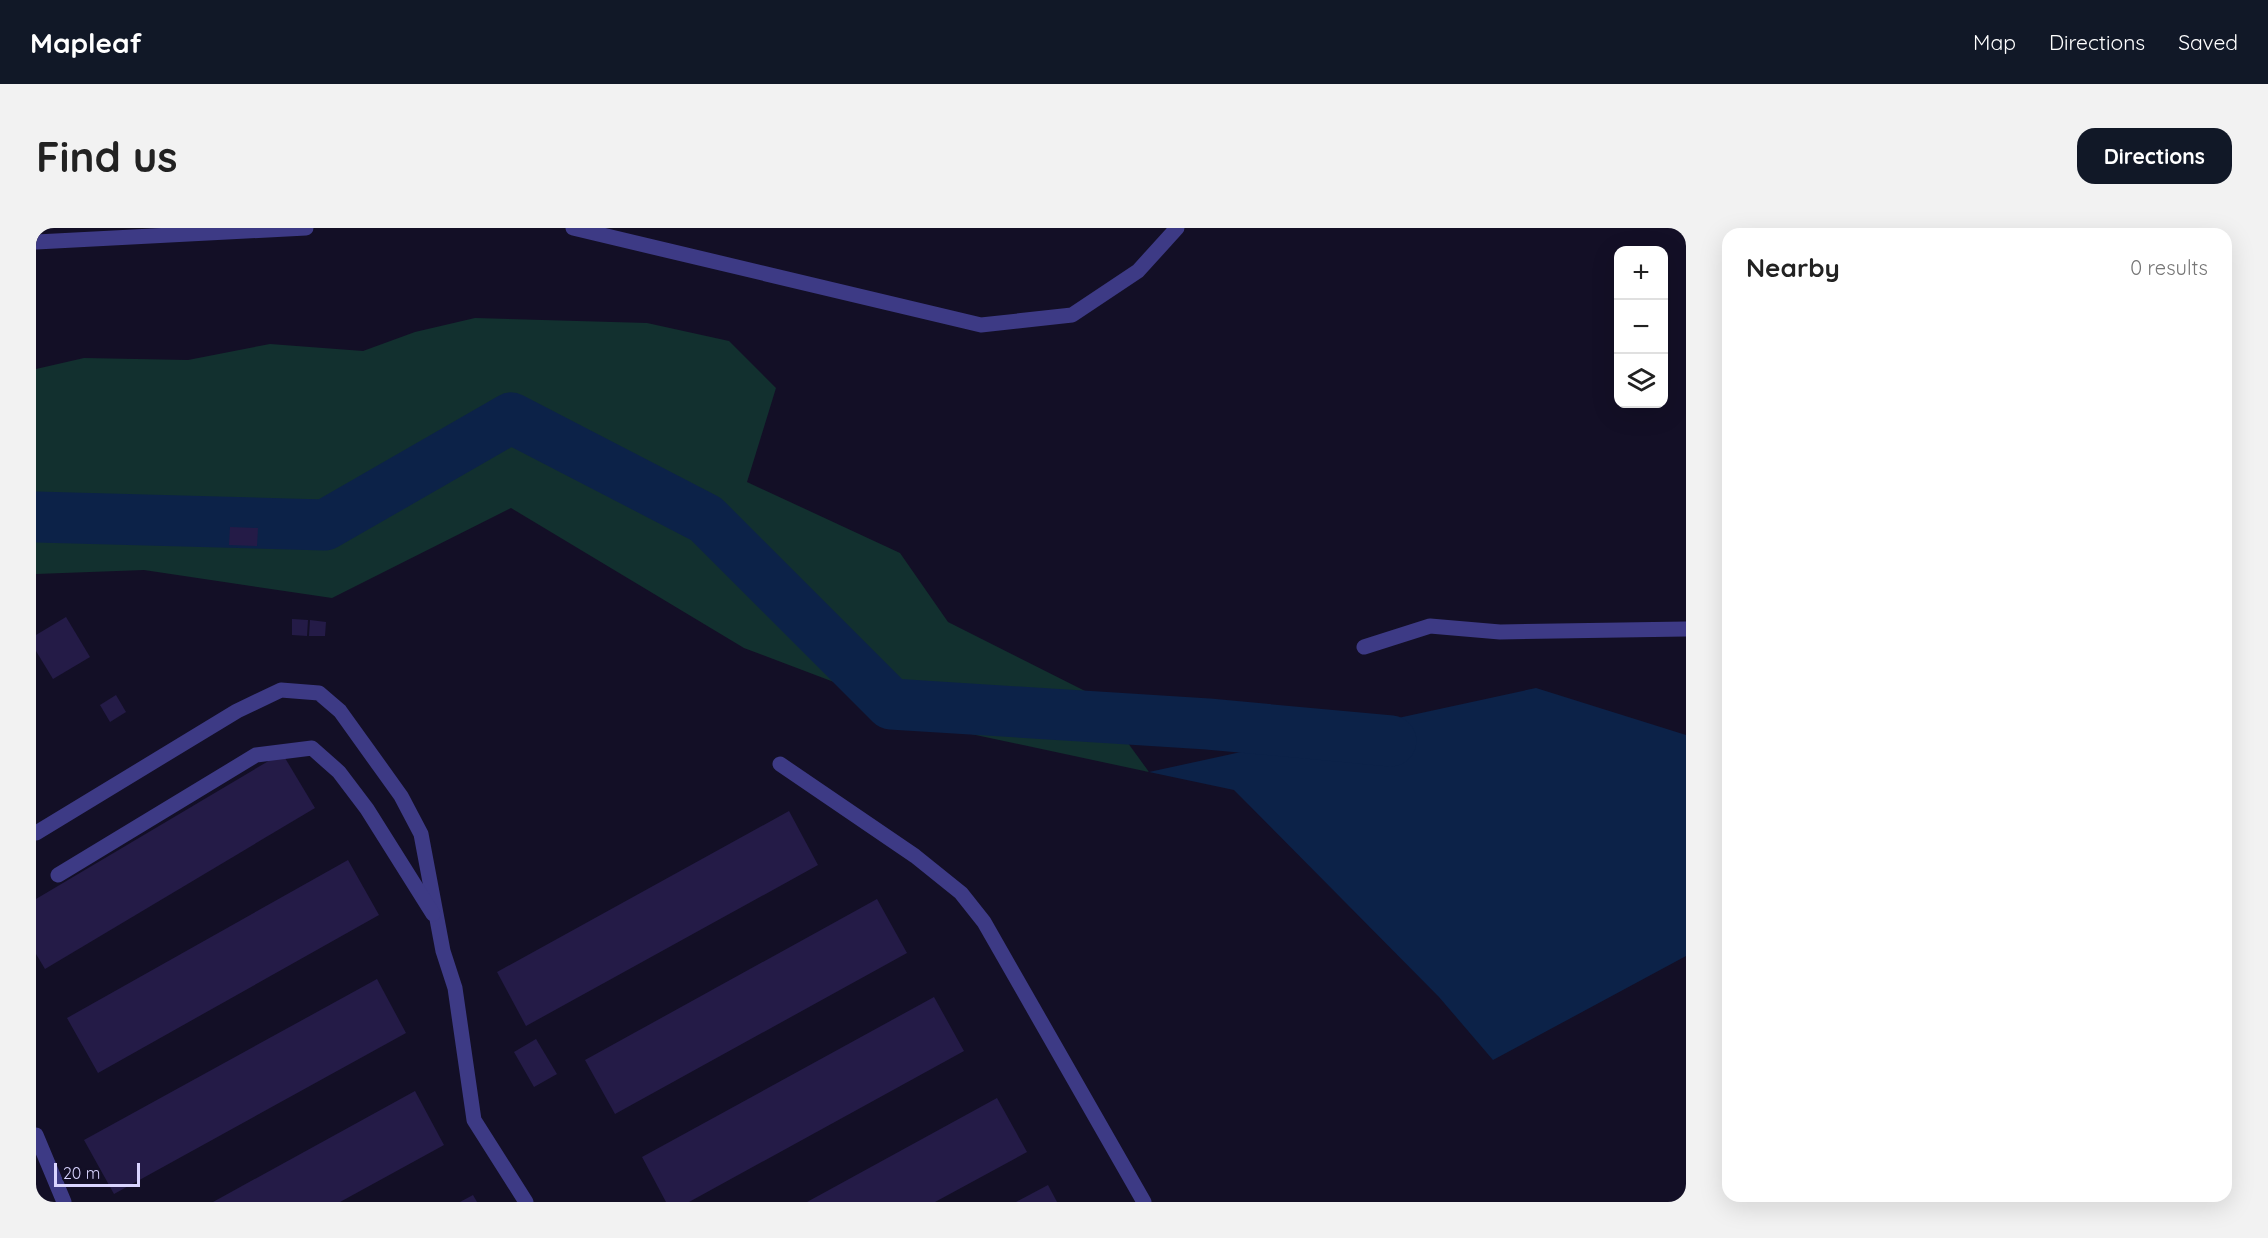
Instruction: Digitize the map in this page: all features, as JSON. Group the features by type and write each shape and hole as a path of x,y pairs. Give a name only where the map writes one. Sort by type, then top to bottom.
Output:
{"street":[{"path":"36,243 306,228"},
{"path":"573,228 981,325 1072,315 1138,271 1177,228"},
{"path":"1364,647 1430,626 1500,632 1686,629"},
{"path":"36,833 237,711 281,690 319,693 347,720 401,796 421,834 442,951 455,988 474,1120 526,1202"},
{"path":"58,875 256,755 312,748 339,772 367,809 437,922"},
{"path":"780,764 915,856 961,893 984,922 1144,1202"},
{"path":"36,1135 64,1202"}],"green space":[{"path":"475,318 647,323 729,341 776,388 747,482 900,553 948,622 1093,695 1149,772 971,734 744,648 511,508 332,598 144,570 36,574 36,369 84,358 188,360 270,344 363,351 415,332"}],"water":[{"path":"1536,688 1686,735 1686,956 1493,1060 1439,997 1234,790 1149,772"}],"building":[{"path":"230,527 258,528 257,546 229,545"},
{"path":"66,617 90,657 53,679 36,651 36,635"},
{"path":"292,619 308,620 307,636 292,635"},
{"path":"310,620 326,622 325,636 309,636"},
{"path":"116,695 126,712 110,722 100,705"},
{"path":"282,753 315,808 45,969 36,954 36,899"},
{"path":"789,811 818,865 526,1026 497,972"},
{"path":"348,860 379,915 98,1073 67,1018"},
{"path":"877,899 907,953 615,1114 585,1060"},
{"path":"377,979 406,1033 114,1194 84,1140"},
{"path":"934,997 964,1051 689,1202 666,1202 642,1157"},
{"path":"536,1039 557,1074 534,1087 514,1052"},
{"path":"415,1091 444,1145 340,1202 213,1202"},
{"path":"997,1098 1027,1152 935,1202 807,1202"},
{"path":"1048,1185 1057,1202 1016,1202"},
{"path":"473,1195 477,1202 460,1202"}],"waterway":[{"path":"36,517 325,525 511,418 706,519 891,704 1208,724 1391,741"}]}
